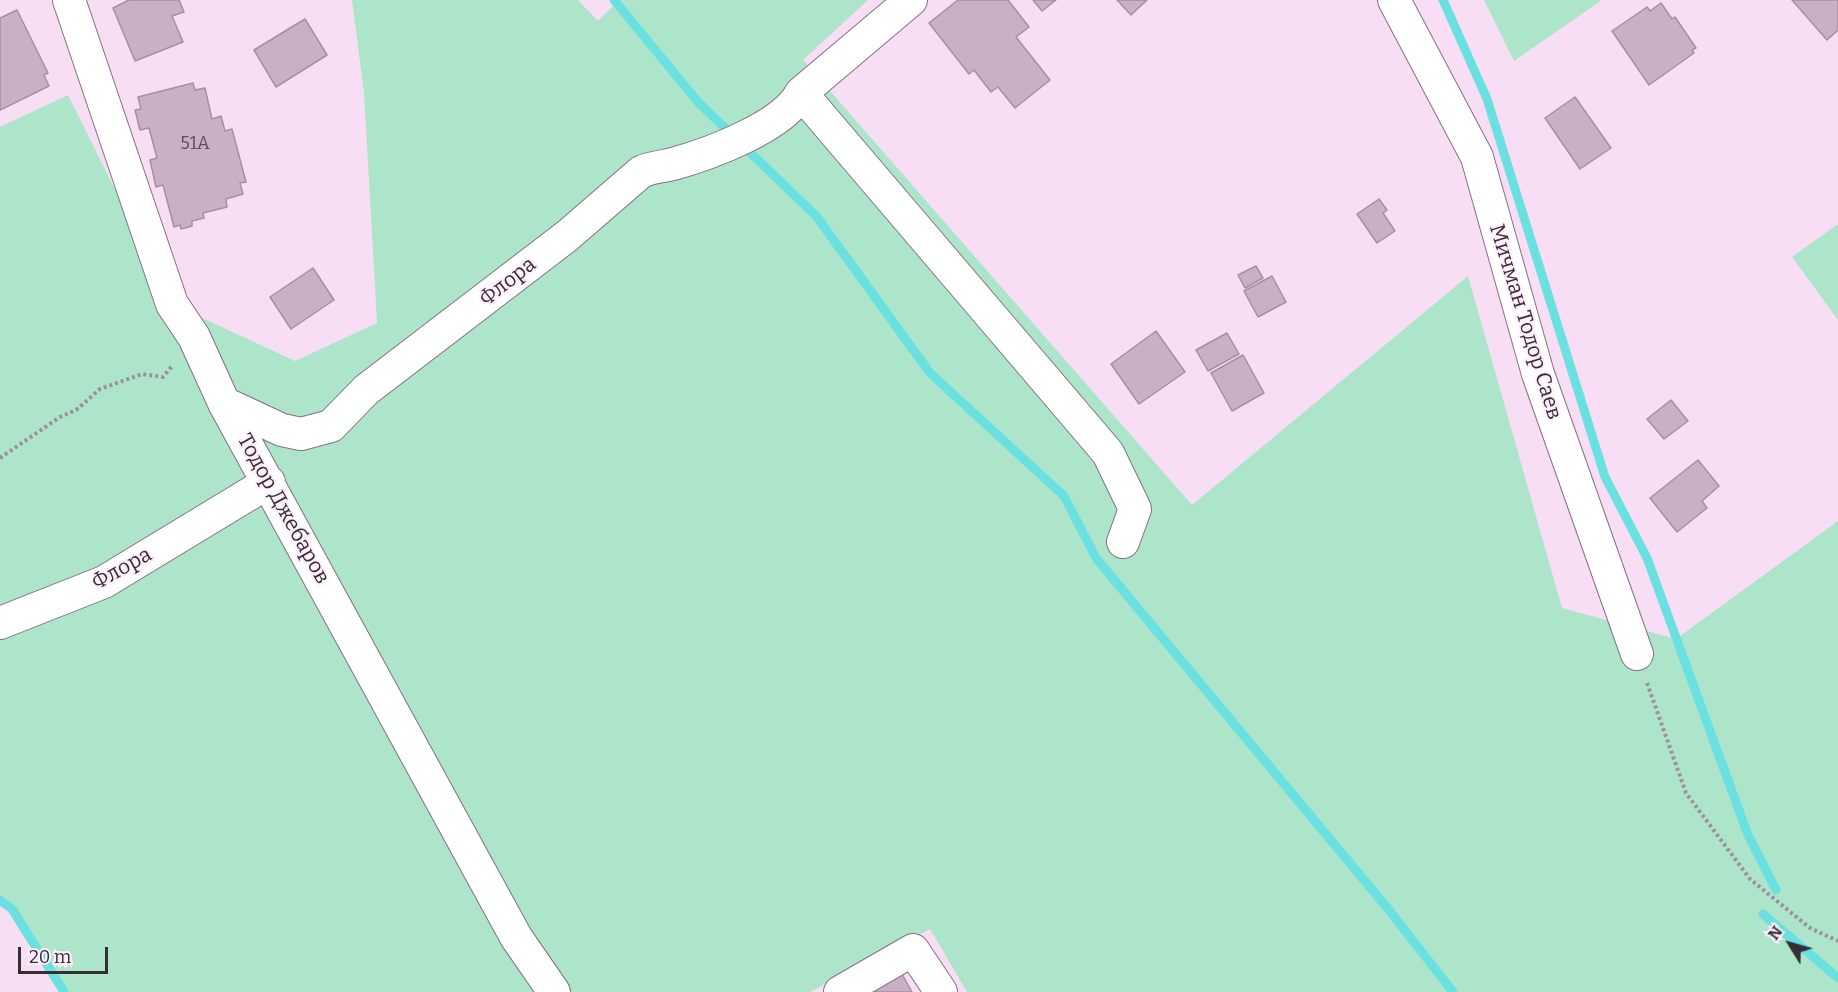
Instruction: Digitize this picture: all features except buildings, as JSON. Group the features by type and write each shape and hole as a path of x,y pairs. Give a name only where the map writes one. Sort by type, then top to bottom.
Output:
{"street":[{"name":"Тодор Джебаров","path":"69,0 172,304 194,337 224,402 516,937 554,992"},
{"name":"Флора","path":"224,402 282,430 301,434 317,432 331,426 366,390 567,236 641,172 650,168 671,165 739,139 798,98 911,0"},
{"name":"Мичман Тодор Саев","path":"1394,0 1477,157 1538,374 1637,654"},
{"path":"798,98 1108,453 1135,509 1123,542"},
{"name":"Флора","path":"0,623 104,582 268,482"},
{"path":"840,992 914,950 941,992"}],"path":[{"path":"0,458 60,417 76,410 100,389 142,374 163,377 194,337"},
{"path":"1637,654 1686,793 1750,879 1810,928 1838,941"}],"green space":[{"path":"352,0 578,0 598,21 619,0 868,0 803,60 1192,505 1468,276 1562,608 1676,639 1838,521 1838,992 967,992 930,929 810,992 64,992 12,909 0,900 0,127 68,95 172,304 295,361 377,323 364,93"},
{"path":"1484,0 1602,0 1514,61"},
{"path":"1838,224 1838,320 1792,257"}],"waterway":[{"path":"614,0 698,102 817,217 930,373 1064,496 1096,558 1389,910 1453,992"},
{"path":"1443,0 1487,99 1605,477 1647,558 1748,835 1776,890"},
{"path":"0,900 12,909 64,992"},
{"path":"1763,914 1838,978"}]}
